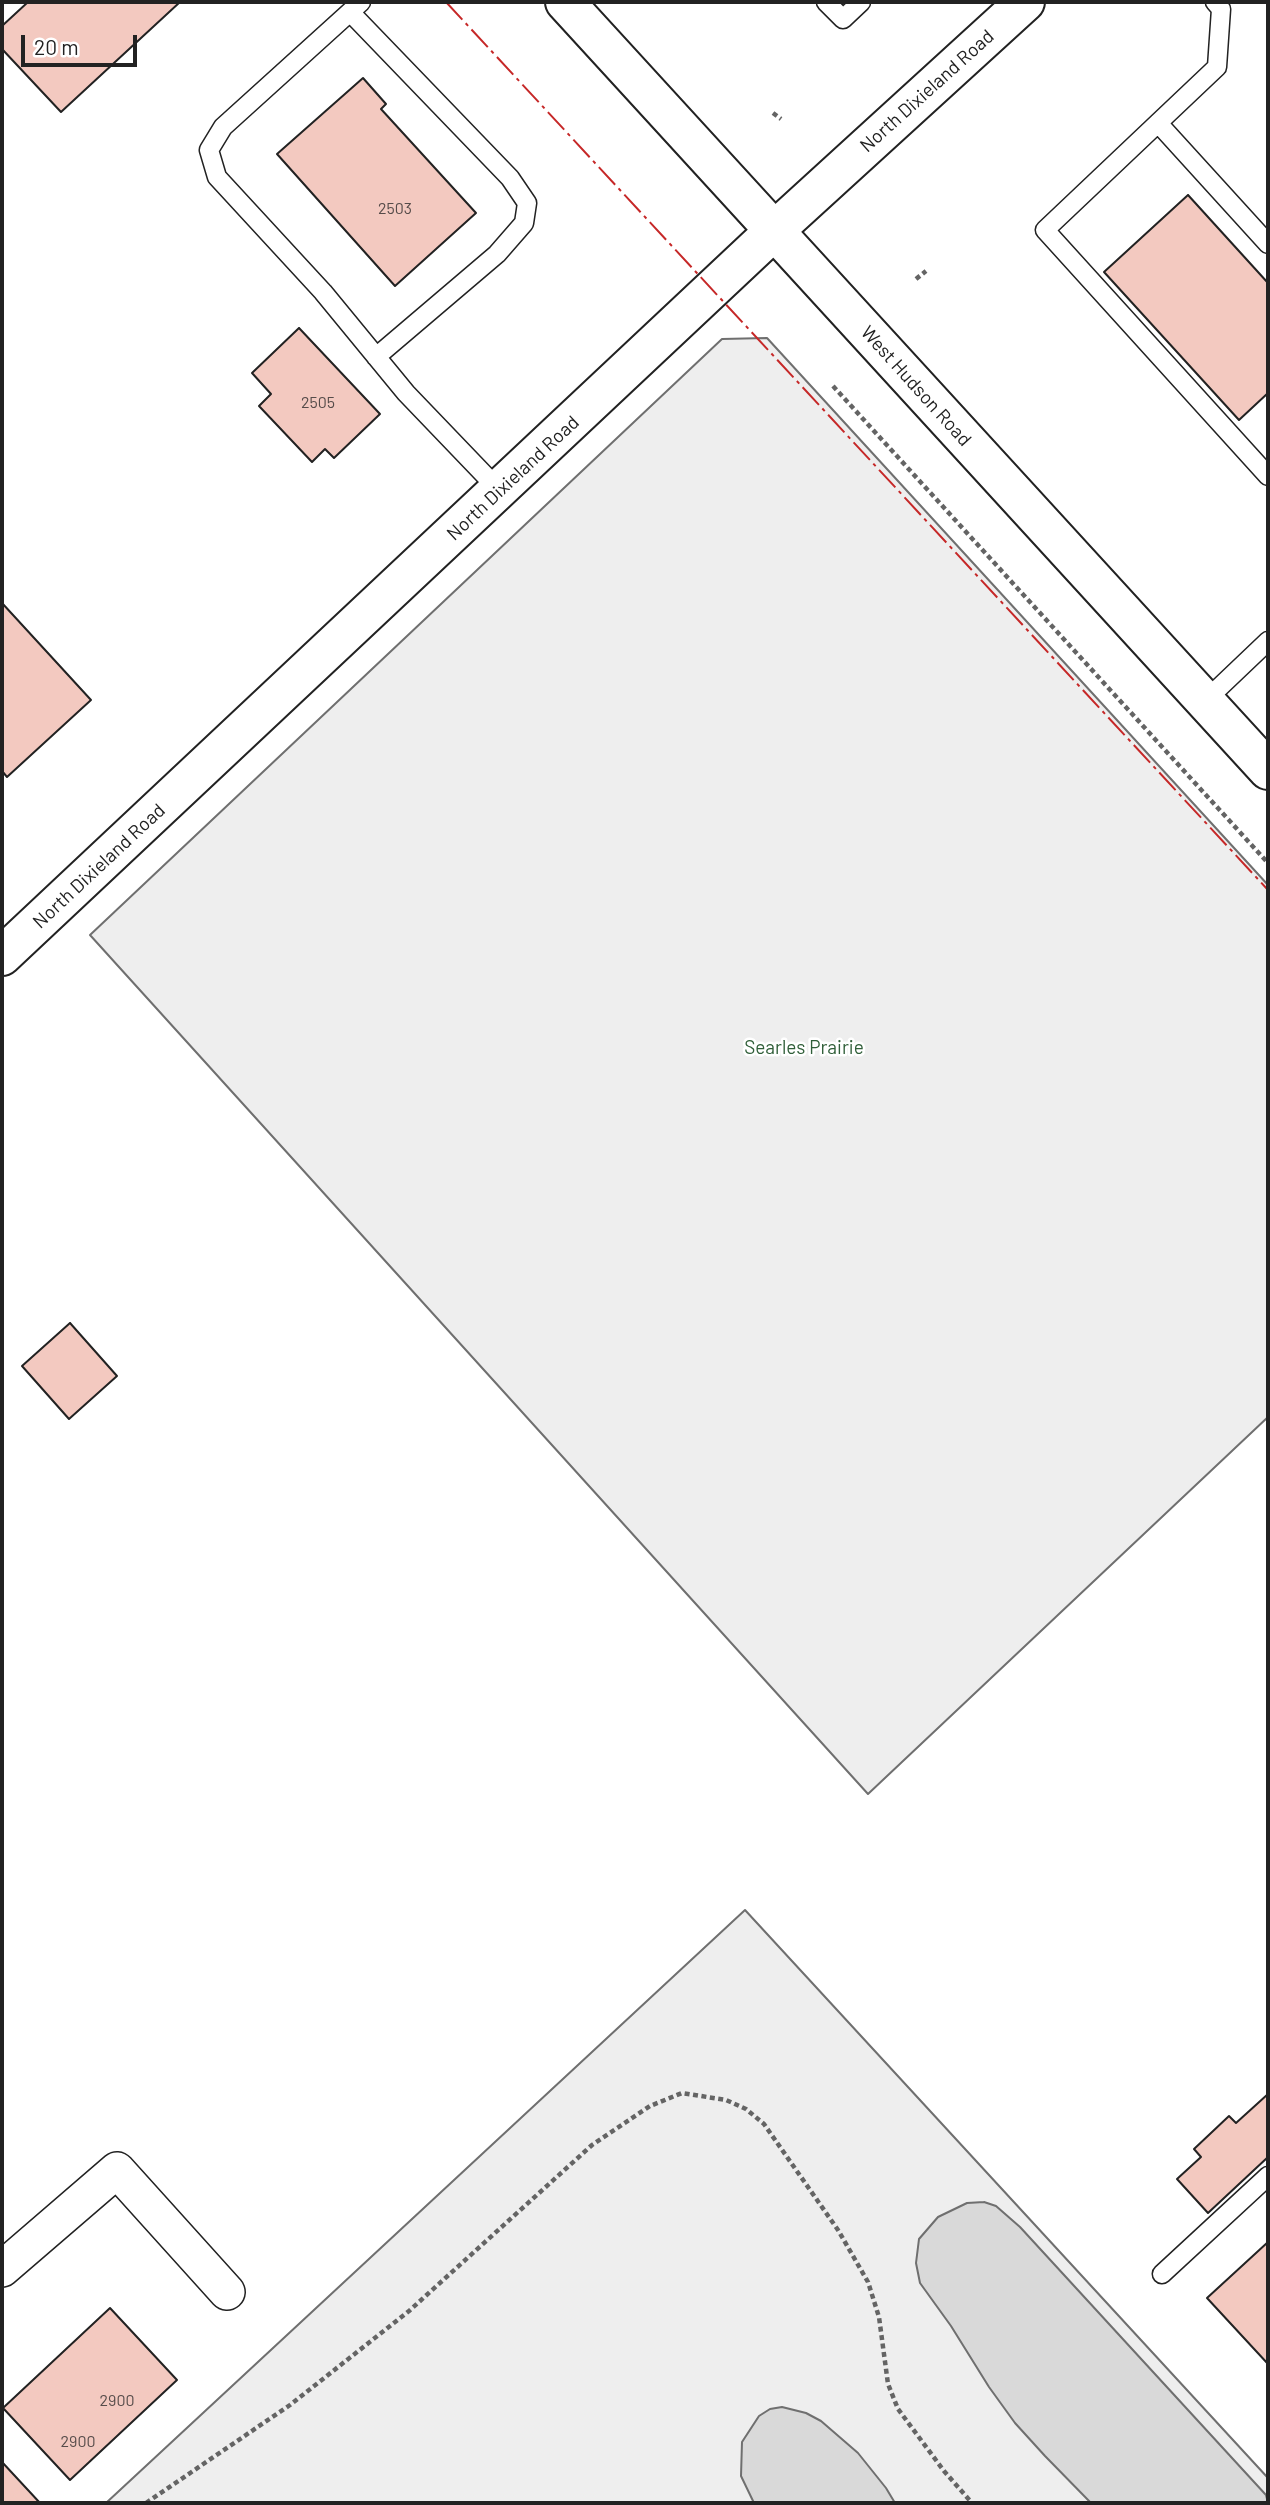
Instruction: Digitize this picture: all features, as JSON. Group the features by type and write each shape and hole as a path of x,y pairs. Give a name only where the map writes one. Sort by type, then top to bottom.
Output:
{"main road":[{"name":"West Hudson Road","path":"565,2 1268,770"},
{"name":"North Dixieland Road","path":"2,956 774,231 1025,2"}],"street":[{"path":"2,2269 117,2170 228,2292"}],"lane":[{"path":"827,2 843,19 861,2"},
{"path":"1215,2 1222,9 1217,67 1045,230 1268,476"},
{"path":"376,357 496,254 524,223 527,203 510,178 356,7 223,127 209,150 217,177 323,292 376,357 406,393 500,491"},
{"path":"1158,123 1268,244"},
{"path":"1205,701 1268,641"},
{"path":"1162,2274 1268,2176"}],"path":[{"path":"773,113 781,119"},
{"path":"916,279 926,271"},
{"path":"833,386 1268,863"},
{"path":"146,2503 290,2405 409,2311 592,2145 650,2106 682,2093 726,2100 746,2109 764,2124 838,2230 868,2282 879,2317 888,2384 898,2409 972,2503"}],"green space":[{"name":"Searles Prairie","path":"767,338 1268,885 1268,1417 868,1794 90,935 722,339"},
{"path":"745,1910 1268,2478 1268,2503 106,2503"}],"shaded area":[{"path":"984,2202 996,2206 1020,2227 1266,2495 1268,2503 1091,2503 1045,2456 1015,2423 920,2283 916,2263 919,2239 938,2217 967,2203"},
{"path":"782,2407 806,2413 821,2421 858,2453 895,2503 754,2503 741,2476 742,2442 759,2416 770,2409"}],"building":[{"path":"28,2 180,2 61,112 2,49 2,26"},
{"path":"363,78 386,104 381,109 476,213 395,286 277,154"},
{"path":"1188,195 1268,283 1268,393 1239,420 1104,272"},
{"path":"299,328 380,414 334,458 325,449 312,462 259,406 271,394 252,373"},
{"path":"2,603 91,700 7,777 2,771"},
{"path":"70,1323 117,1376 69,1419 22,1366"},
{"path":"1268,2094 1268,2157 1208,2213 1177,2179 1201,2157 1194,2149 1229,2116 1236,2123"},
{"path":"1268,2242 1268,2364 1207,2298"},
{"path":"110,2308 177,2380 70,2480 3,2408"},
{"path":"2,2462 40,2503 2,2503"}],"power":[{"path":"446,2 1268,890"}]}
